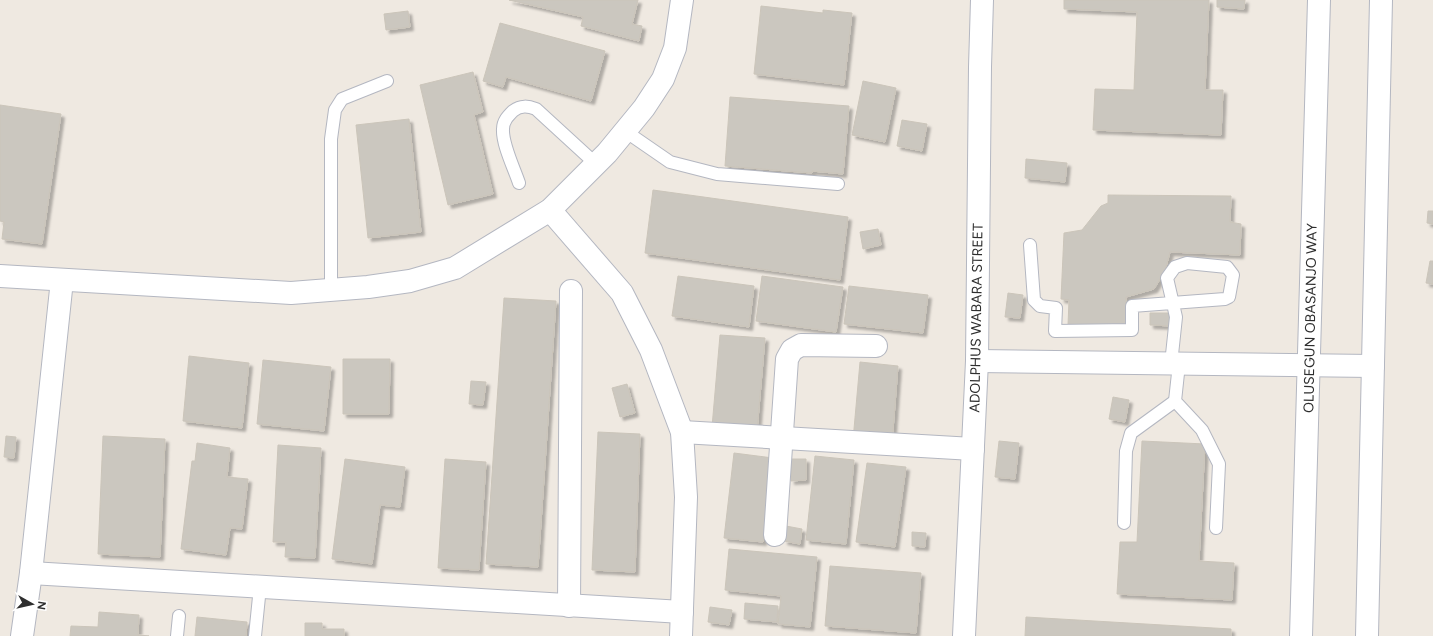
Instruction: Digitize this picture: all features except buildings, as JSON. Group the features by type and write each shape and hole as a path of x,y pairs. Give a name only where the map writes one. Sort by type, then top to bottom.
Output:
{"street":[{"path":"0,276 291,293 368,287 410,281 455,268 550,210 596,164 625,132 644,108 663,79 675,48 682,0"},
{"name":"ADOLPHUS WABARA STREET","path":"964,636 977,361 982,0"},
{"name":"OLUSEGUN OBASANJO WAY","path":"1301,636 1310,367 1319,0"},
{"path":"1367,636 1381,0"},
{"path":"550,210 622,293 651,350 682,432 686,497 681,636"},
{"path":"22,636 31,573 62,280"},
{"path":"569,606 571,291"},
{"path":"775,534 787,359 792,350 801,345 876,346"},
{"path":"977,361 1310,367 1372,366"},
{"path":"682,432 973,450"},
{"path":"31,573 682,612"}],"lane":[{"path":"331,290 331,139 335,110 342,99 387,81"},
{"path":"519,183 504,137 503,129 506,118 516,108 527,106 536,109 596,164"},
{"path":"625,132 670,162 717,174 838,184"},
{"path":"1030,245 1034,300 1040,306 1056,308 1054,331 1132,330 1132,306 1174,302 1225,299 1229,297 1233,275 1231,270 1227,267 1187,263 1175,267 1167,278 1174,302 1176,317 1175,401 1202,430 1219,464 1216,528"},
{"path":"1124,523 1126,451 1132,433 1175,401"},
{"path":"255,636 260,587"},
{"path":"177,636 179,616"}]}
